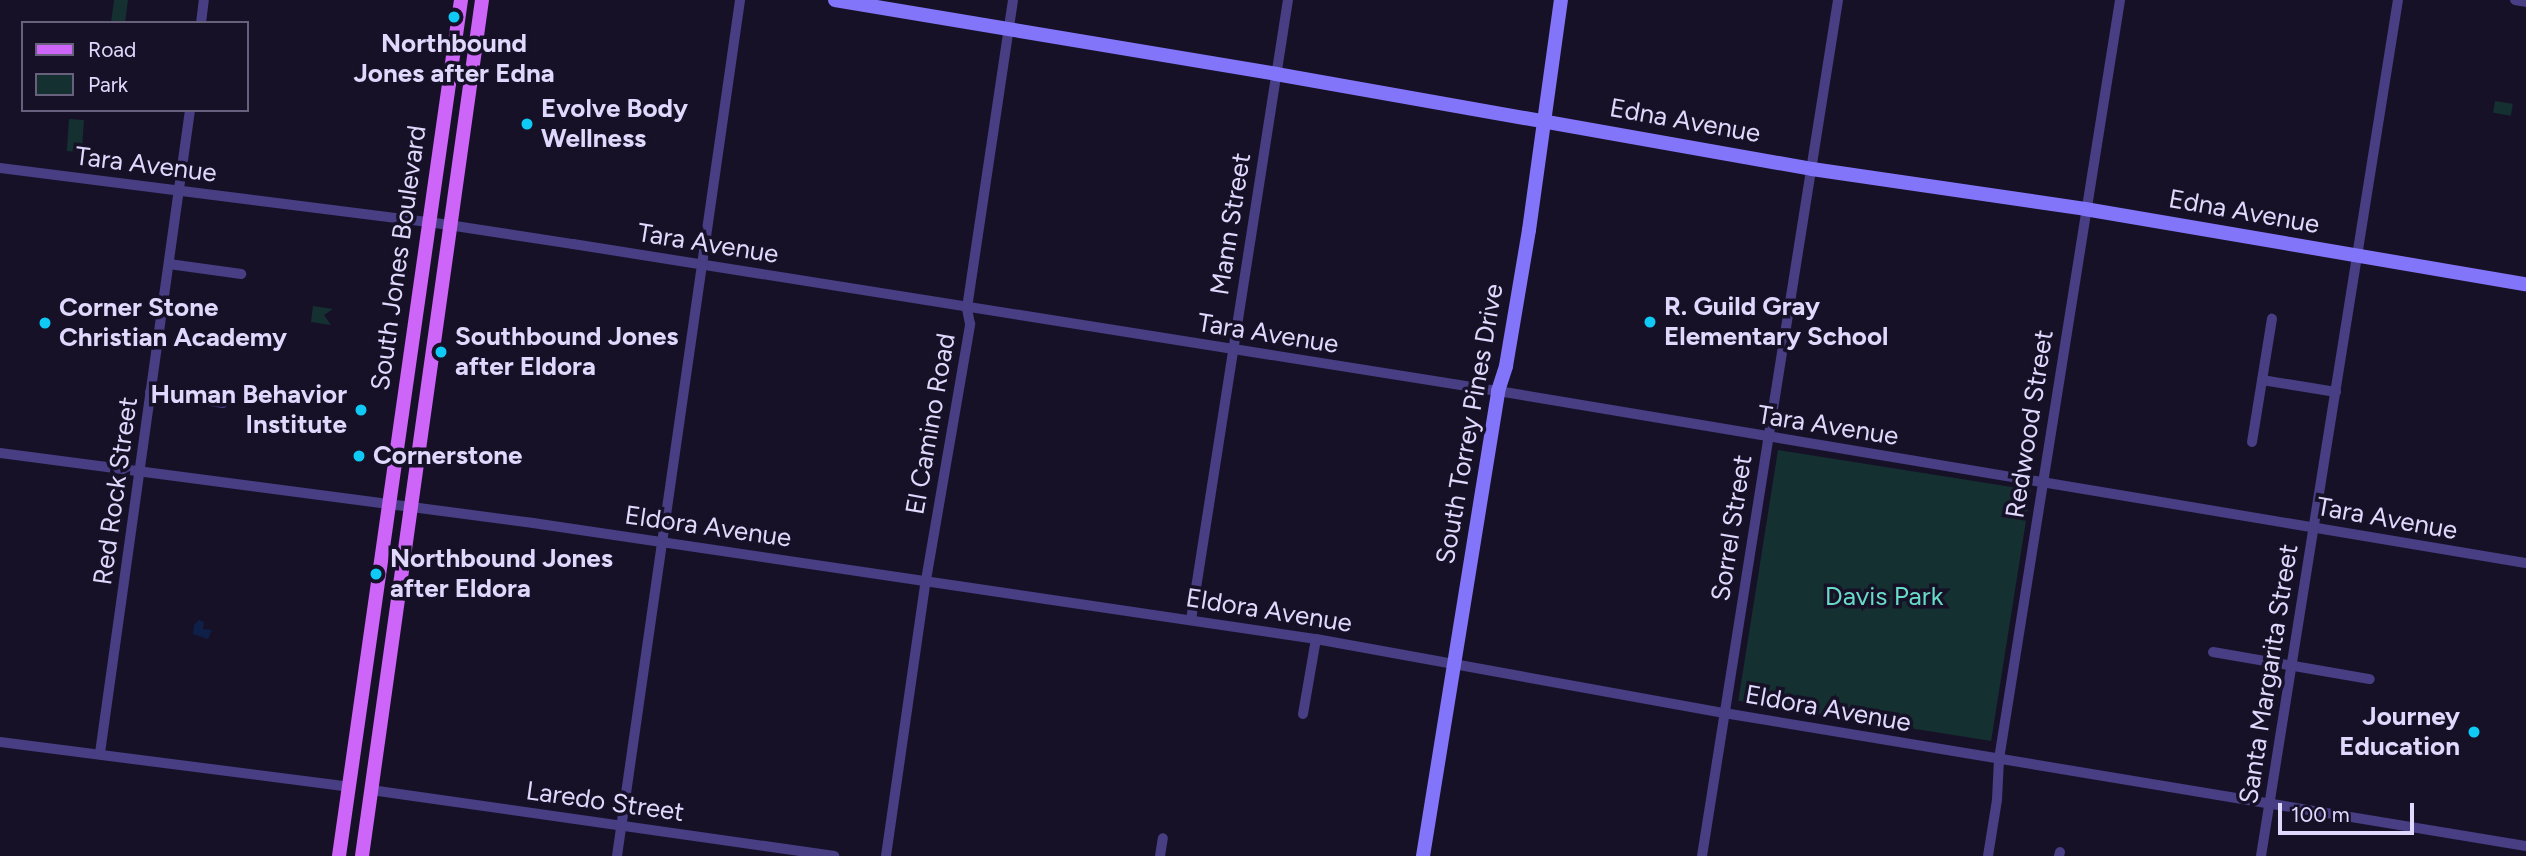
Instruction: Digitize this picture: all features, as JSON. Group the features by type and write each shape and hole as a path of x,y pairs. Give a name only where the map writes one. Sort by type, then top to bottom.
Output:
{"main road":[{"name":"South Jones Boulevard","path":"338,856 461,0"},
{"name":"South Jones Boulevard","path":"362,856 482,0"},
{"path":"358,729 366,758 363,779 371,790"}],"street":[{"path":"201,21 204,0"},
{"path":"617,856 740,0"},
{"name":"Edna Avenue","path":"835,0 1543,120 1812,169 2085,209 2358,258 2526,284"},
{"name":"El Camino Road","path":"886,856 926,580 970,324 967,308 1013,0"},
{"name":"Mann Street","path":"1191,620 1288,0"},
{"name":"South Torrey Pines Drive","path":"1423,856 1498,391 1506,366 1529,230 1561,0"},
{"name":"Sorrel Street","path":"1702,856 1838,0"},
{"name":"Redwood Street","path":"1987,856 1997,800 1998,759 2120,0"},
{"name":"Santa Margarita Street","path":"2261,856 2398,0"},
{"path":"2515,0 2526,2"},
{"name":"Red Rock Street","path":"100,753 190,112"},
{"name":"Tara Avenue","path":"0,169 429,222 702,264 1498,391 2526,563"},
{"path":"169,264 241,274"},
{"path":"2252,442 2272,318"},
{"path":"2262,380 2336,392"},
{"path":"150,392 223,403"},
{"name":"Eldora Avenue","path":"0,453 390,503 1316,639 1724,713 2526,846"},
{"path":"1303,714 1316,639"},
{"path":"2213,652 2370,679"},
{"path":"0,742 349,787"},
{"name":"Laredo Street","path":"371,790 834,856"},
{"path":"1160,856 1163,838"}],"green space":[{"path":"114,0 128,0 125,21 111,21"},
{"path":"2495,101 2513,104 2511,116 2493,113"},
{"path":"69,119 84,120 82,152 67,151"},
{"path":"313,306 333,309 324,315 331,325 311,322"},
{"name":"Davis Park","path":"1778,450 2031,490 1991,741 1738,701"}],"water":[{"path":"199,620 204,622 203,629 212,630 208,639 193,634 194,625"}],"place":[{"name":"Northbound Jones after Edna","path":"454,17"},
{"name":"Evolve Body Wellness","path":"527,124"},
{"name":"R. Guild Gray Elementary School","path":"1650,322"},
{"name":"Corner Stone Christian Academy","path":"45,323"},
{"name":"Southbound Jones after Eldora","path":"441,352"},
{"name":"Human Behavior Institute","path":"361,410"},
{"name":"Cornerstone","path":"359,456"},
{"name":"Northbound Jones after Eldora","path":"376,574"},
{"name":"Journey Education","path":"2474,732"}]}
